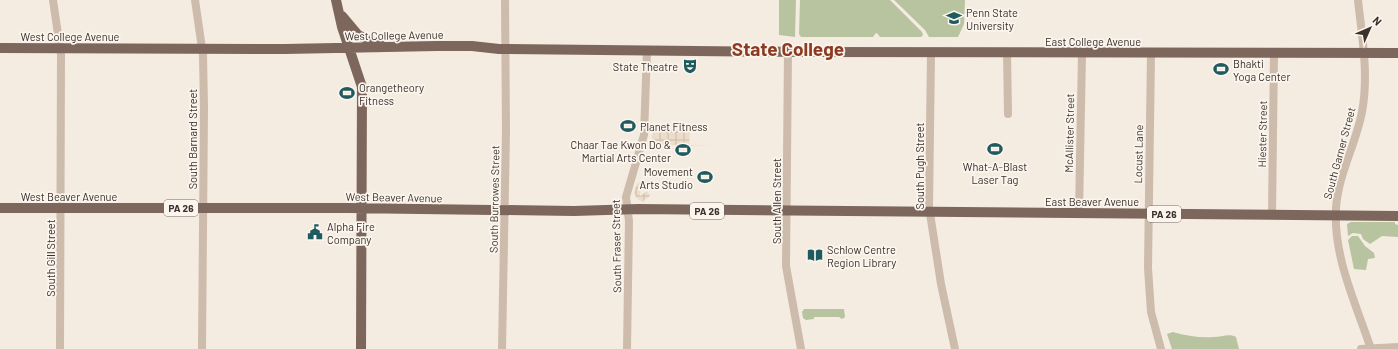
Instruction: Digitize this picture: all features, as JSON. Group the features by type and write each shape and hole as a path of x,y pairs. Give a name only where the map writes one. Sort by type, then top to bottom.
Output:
{"main road":[{"path":"337,5 362,87 361,349"},
{"path":"337,5 345,21 358,35 374,43 392,47"},
{"name":"West College Avenue","path":"0,48 202,48 348,44 392,47 472,46 506,49 788,52"},
{"name":"East College Avenue","path":"788,52 1398,53"},
{"name":"West Beaver Avenue","path":"0,208 628,209 787,211"},
{"name":"East Beaver Avenue","path":"787,211 1398,216"}],"street":[{"name":"South Gill Street","path":"53,0 60,47 60,349"},
{"name":"South Barnard Street","path":"195,0 202,48 204,108 202,349"},
{"name":"South Burrowes Street","path":"502,349 506,49 505,0"},
{"name":"South Garner Street","path":"1358,0 1364,53 1362,113 1339,190 1336,215 1340,254 1370,348"},
{"name":"South Fraser Street","path":"627,349 629,221 626,201 627,190 644,135 647,50"},
{"name":"South Allen Street","path":"788,52 787,274 801,349"},
{"name":"South Pugh Street","path":"931,52 929,212 955,349"},
{"path":"1007,52 1008,114"},
{"name":"McAllister Street","path":"1079,213 1082,53"},
{"name":"Locust Lane","path":"1151,53 1148,268 1151,312 1160,349"},
{"name":"Hiester Street","path":"1272,214 1274,53"},
{"path":"1361,349 1398,347"}],"green space":[{"path":"779,0 796,0 795,37 779,35"},
{"path":"800,0 890,0 922,32 923,35 921,37 880,37 877,33 873,37 801,37 799,34"},
{"path":"894,0 965,0 964,24 958,37 929,37 925,30"},
{"path":"1351,222 1395,222 1395,224 1398,225 1398,237 1382,236 1370,244 1363,239 1361,234 1353,233 1348,236 1347,224"},
{"path":"1352,236 1358,236 1365,246 1374,253 1375,258 1368,259 1366,270 1354,269 1348,240"},
{"path":"804,309 844,309 845,317 842,319 839,317 814,317 814,319 806,320 803,318 802,312"},
{"path":"1173,332 1198,337 1234,336 1236,337 1239,349 1172,349 1167,334"}],"shaded area":[{"path":"653,131 690,131 689,145 714,146 655,145 652,142"},
{"path":"642,181 653,181 644,184 641,187 640,196 647,191 650,196 644,200 644,202 639,200 639,198 638,200 634,193 637,184"}],"place":[{"name":"Penn State University","path":"954,18"},
{"name":"State Theatre","path":"690,66"},
{"name":"Bhakti Yoga Center","path":"1221,69"},
{"name":"Orangetheory Fitness","path":"347,93"},
{"name":"Planet Fitness","path":"628,126"},
{"name":"What-A-Blast Laser Tag","path":"995,149"},
{"name":"Chaar Tae Kwon Do & Martial Arts Center","path":"683,150"},
{"name":"Movement Arts Studio","path":"705,177"},
{"name":"Alpha Fire Company","path":"315,232"},
{"name":"Schlow Centre Region Library","path":"815,255"}],"district":[{"name":"State College","path":"788,48"}]}
